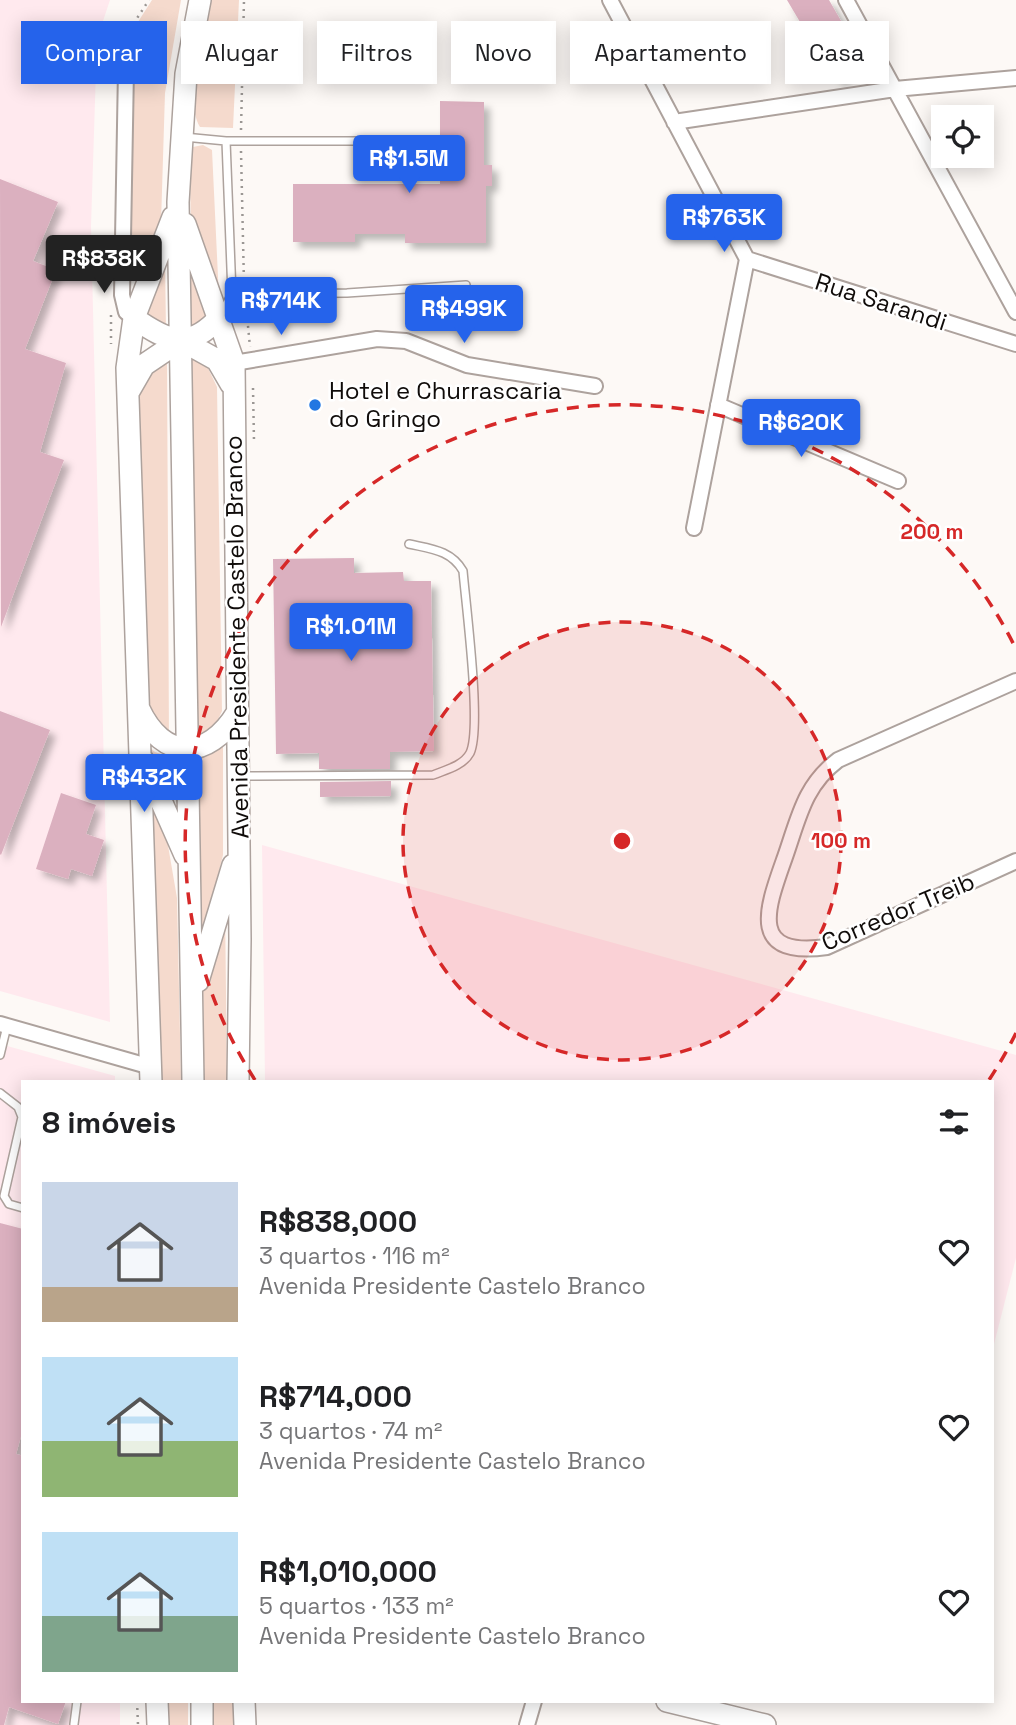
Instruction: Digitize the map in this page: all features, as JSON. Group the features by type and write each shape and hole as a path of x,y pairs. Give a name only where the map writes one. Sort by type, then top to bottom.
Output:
{"main road":[{"name":"Avenida Presidente Castelo Branco","path":"193,1080 178,202 186,74 200,0"},
{"name":"Avenida Presidente Castelo Branco","path":"151,1074 137,748 128,348 134,318 156,268 178,202"},
{"name":"Avenida Presidente Castelo Branco","path":"178,202 234,363 239,844 238,1080"},
{"path":"129,391 135,376 152,357 181,340 201,336 220,317"},
{"path":"134,318 163,337 181,340 217,360 235,393"},
{"path":"136,704 149,730 171,746 188,749 205,746 218,739 237,713"},
{"path":"137,748 189,863"},
{"path":"192,1000 239,844"},
{"path":"157,1703 158,1725"},
{"path":"202,1703 202,1725"},
{"path":"244,1703 245,1725"},
{"path":"675,1703 765,1725"}],"street":[{"path":"610,0 747,259 694,528"},
{"path":"846,0 1016,312"},
{"path":"674,121 895,89 1016,78"},
{"name":"Avenida Presidente Castelo Branco","path":"126,84 121,249 124,308 134,318"},
{"path":"121,249 133,269 156,268"},
{"name":"Rua Sarandi","path":"747,259 1016,344"},
{"path":"234,363 377,339 406,341 467,365 595,386"},
{"path":"718,405 898,481"},
{"name":"Corredor Treib","path":"1016,681 838,760 821,772 808,789 769,903 768,923 779,942 797,951 827,947 1016,861"},
{"path":"3,1025 151,1074"},
{"path":"527,1725 533,1703"}],"lane":[{"path":"180,137 226,141 414,141"},
{"path":"220,317 232,294 226,141"},
{"path":"232,294 347,293 466,285"},
{"path":"238,776 433,775 454,767 469,754 475,728 463,571 457,561 446,552 409,544"},
{"path":"0,1055 3,1025"},
{"path":"0,1093 18,1107 21,1114"},
{"path":"21,1121 4,1196 9,1204 21,1207"},
{"path":"75,1724 77,1703"}],"path":[{"path":"137,1703 138,1725"}],"shaded area":[{"path":"0,0 110,0 103,21 21,21 21,84 96,84 91,226 110,1022 0,991"},
{"path":"152,0 181,0 167,81 167,21 139,21"},
{"path":"211,0 239,0 238,21 206,21"},
{"path":"132,84 167,84 161,223 144,262 138,262 128,245"},
{"path":"194,84 235,84 233,128 200,127 195,115"},
{"path":"203,145 212,150 219,298 191,222 189,151 193,147"},
{"path":"188,255 213,315 189,331"},
{"path":"165,258 166,332 142,318"},
{"path":"190,357 208,368 217,387 222,711 214,728 196,740"},
{"path":"167,359 169,742 146,717 139,388 141,381"},
{"path":"143,742 155,752 173,758 173,817"},
{"path":"223,742 223,855 210,907 199,936 196,758 209,754"},
{"path":"144,782 165,828 177,898 181,1080 150,1080"},
{"path":"262,845 1016,1055 1016,1258 994,1344 994,1080 265,1080"},
{"path":"225,904 227,1080 204,1080 203,980"},
{"path":"0,1044 115,1076 115,1080 21,1080 21,1703 120,1703 120,1725 0,1725"},
{"path":"163,1703 188,1703 188,1725 163,1725"},
{"path":"211,1703 233,1703 233,1725 212,1725"}],"building":[{"path":"787,0 829,0 841,21 799,21"},
{"path":"440,101 484,102 484,165 492,165 492,186 486,186 486,243 405,243 405,234 355,234 355,242 293,242 293,184 440,184"},
{"path":"0,179 58,202 33,261 56,270 25,349 66,363 40,452 64,460 1,627"},
{"path":"354,558 354,573 403,572 404,581 431,581 434,751 390,752 390,769 319,769 319,753 276,754 273,559"},
{"path":"0,711 50,730 1,855 0,854"},
{"path":"391,781 391,796 320,797 320,782"},
{"path":"61,793 96,805 86,834 104,840 92,876 71,869 68,879 36,869"},
{"path":"0,1223 21,1228 21,1436 16,1454 21,1455 21,1703 65,1703 58,1724 9,1707 4,1725 0,1725"}],"place":[{"name":"Hotel e Churrascaria do Gringo","path":"315,405"}]}
